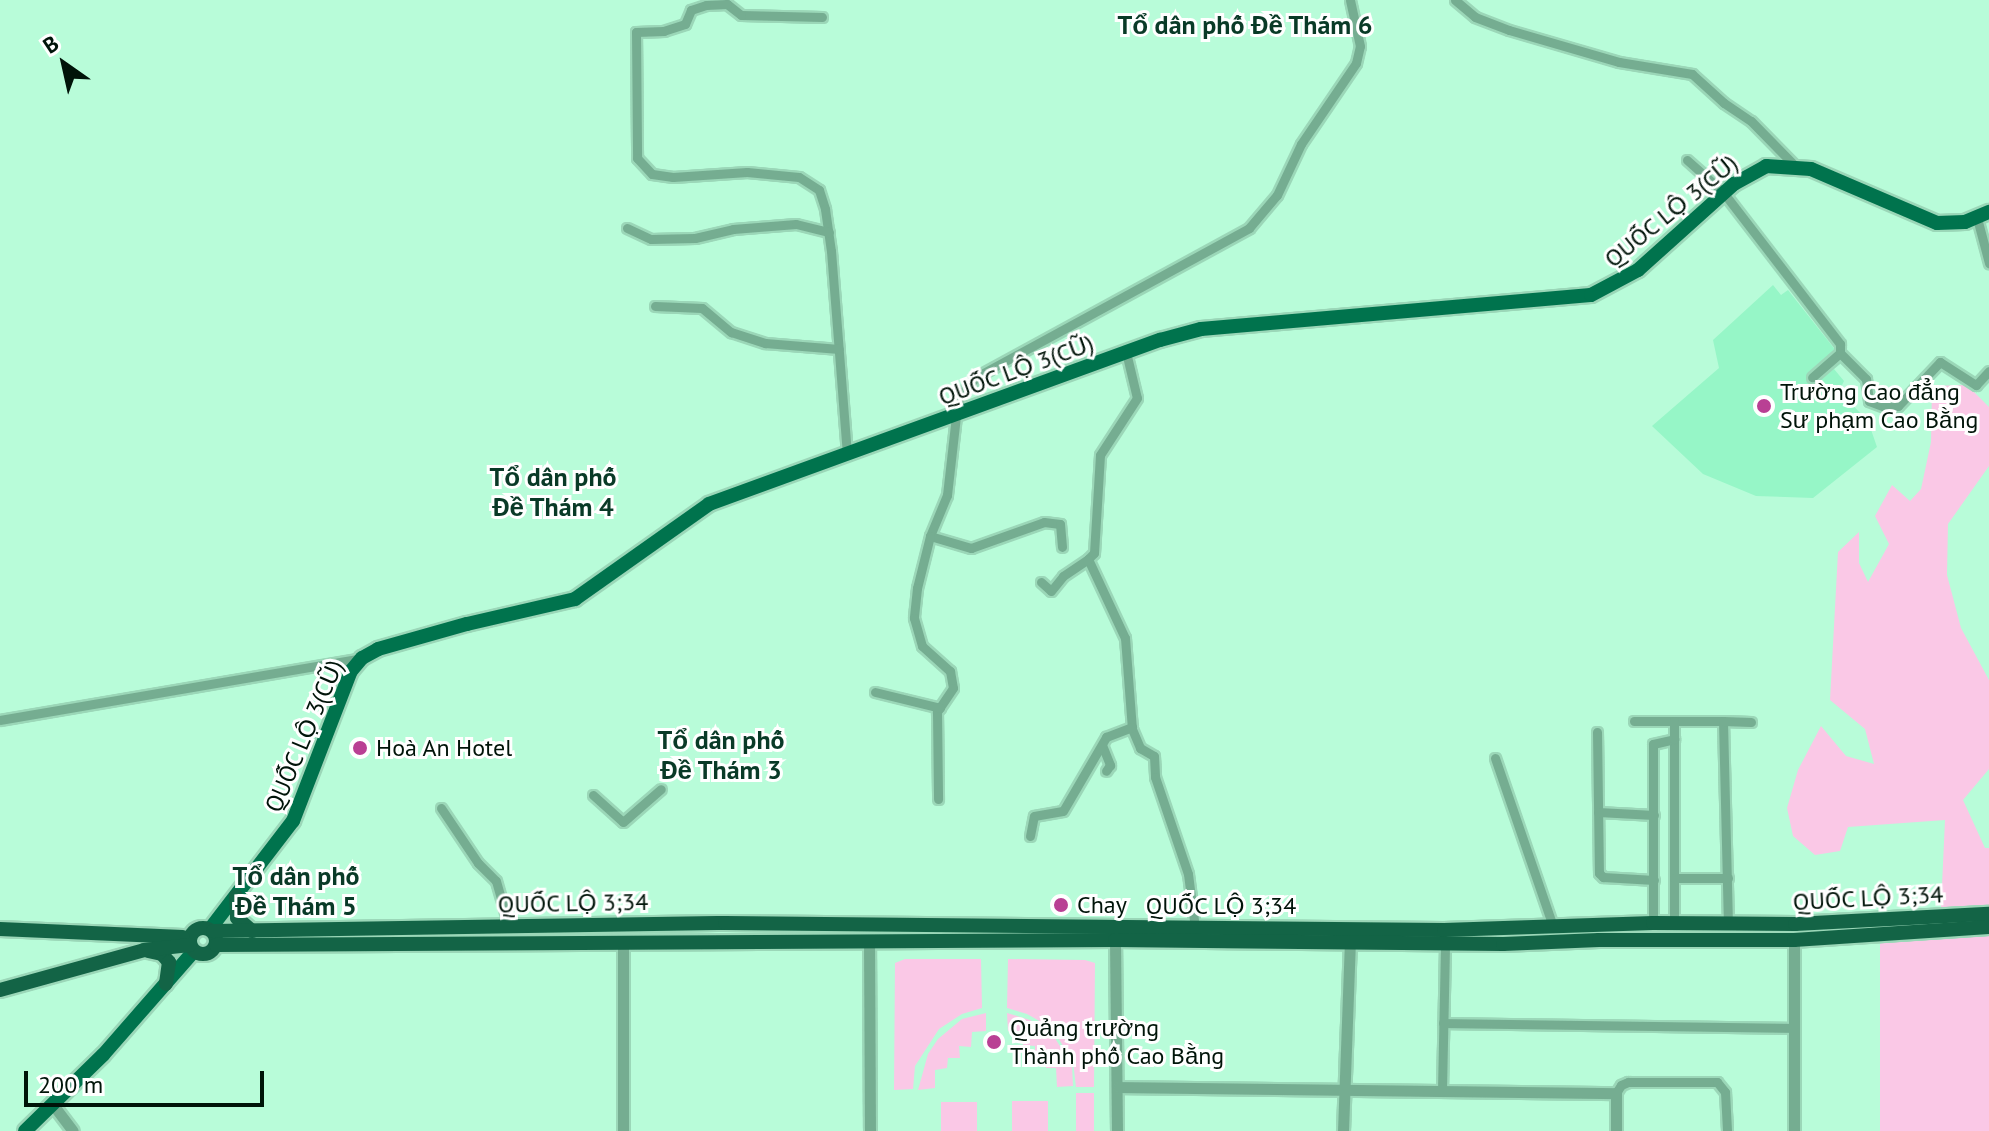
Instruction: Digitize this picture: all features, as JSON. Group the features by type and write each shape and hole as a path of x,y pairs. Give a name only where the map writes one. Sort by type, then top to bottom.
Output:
{"highway":[{"path":"236,896 237,918 242,926 253,931"},
{"name":"QUỐC LỘ 3;34","path":"1115,934 1195,928 1795,924 1989,914"},
{"path":"721,923 722,940"},
{"name":"QUỐC LỘ 3;34","path":"213,935 253,931 721,923 869,933"},
{"path":"1794,940 1795,924"},
{"path":"1553,926 1554,942"},
{"name":"QUỐC LỘ 3;34","path":"213,935 623,941 869,933 1115,934 1350,944 1445,944 1794,940 1989,927"},
{"path":"0,929 191,945 205,954 213,935 199,928 191,945"},
{"path":"1350,944 1366,928"},
{"path":"0,990 144,950 191,945"},
{"path":"144,950 162,954 169,962 166,984"}],"main road":[{"name":"QUỐC LỘ 3(CŨ)","path":"213,935 236,896 293,821 351,671 362,658 378,649 467,624 575,599 709,504 1181,334 1222,326 1591,295 1623,281 1646,264 1723,192 1757,169 1795,166 1840,180 1937,223 1983,215"},
{"path":"25,1131 54,1106 166,984 191,945"}],"street":[{"path":"938,799 940,708 953,688 950,671 922,646 914,618 917,588 930,536 947,495 959,414 958,402 976,377 1249,228 1277,195 1301,144 1356,63 1360,46 1350,0"},
{"path":"1455,0 1475,17 1509,30 1619,62 1692,74 1724,103 1751,121 1795,166"},
{"path":"822,17 741,15 727,4 706,5 691,10 685,24 664,31 636,32 637,158 652,174 673,177 747,172 799,177 819,190 829,232 847,455"},
{"path":"1687,160 1723,192 1840,344 1840,353 1866,379 1869,401 1885,407 1898,406 1940,362 1976,385 1989,371"},
{"path":"1983,215 1989,263"},
{"path":"627,228 651,239 695,238 733,229 796,224 829,232"},
{"path":"655,306 702,308 731,332 765,343 839,349"},
{"path":"1041,582 1051,591 1063,576 1094,553 1100,455 1137,398 1126,352"},
{"path":"1812,377 1840,353"},
{"path":"930,536 971,548 1044,522 1060,524 1062,547"},
{"path":"1088,559 1125,638 1132,727 1140,748 1154,756 1155,777 1188,874 1195,928"},
{"path":"0,720 362,658"},
{"path":"875,692 940,708"},
{"path":"1634,721 1751,722"},
{"path":"1674,721 1674,923"},
{"path":"1723,721 1728,925"},
{"path":"1030,836 1034,816 1063,811 1106,737 1132,727"},
{"path":"1597,732 1600,875 1654,880"},
{"path":"1653,923 1653,744 1674,739"},
{"path":"1102,745 1110,765 1106,771"},
{"path":"1495,758 1553,926"},
{"path":"593,795 623,822 661,789"},
{"path":"1653,800 1675,798"},
{"path":"441,808 478,863 496,881 509,926"},
{"path":"1598,812 1654,815"},
{"path":"1654,829 1675,828"},
{"path":"1674,878 1728,878"},
{"path":"869,933 870,1131"},
{"path":"1115,934 1119,1087 1117,1131"},
{"path":"1794,940 1794,1131"},
{"path":"623,941 623,1131"},
{"path":"1343,1131 1350,944"},
{"path":"1442,1090 1445,944"},
{"path":"1443,1023 1794,1028"},
{"path":"1616,1131 1616,1093 1621,1085 1628,1082 1717,1082 1725,1092 1727,1131"},
{"path":"1119,1087 1616,1093"},
{"path":"54,1106 73,1131"}],"shaded area":[{"name":"Trường Cao đẳng Sư phạm Cao Bằng","path":"1773,285 1781,295 1788,290 1844,361 1834,369 1844,381 1839,391 1868,421 1877,447 1813,498 1756,496 1703,474 1652,426 1719,368 1713,340"},
{"path":"1967,385 1989,407 1989,466 1948,524 1947,575 1961,628 1989,680 1989,769 1963,800 1985,848 1989,848 1989,907 1941,907 1945,820 1848,827 1840,851 1815,855 1793,836 1787,808 1798,770 1821,726 1846,756 1874,764 1865,729 1830,700 1838,552 1859,532 1859,563 1868,582 1889,544 1875,516 1892,485 1910,501 1921,489 1931,442 1932,386"},
{"path":"1880,934 1989,934 1989,1131 1880,1131"},
{"path":"905,959 981,959 982,1008 962,1014 939,1029 915,1066 913,1089 894,1090 895,963"},
{"path":"1008,959 1085,960 1095,963 1094,1087 1076,1087 1073,1062 1052,1028 1027,1014 1007,1008"},
{"path":"986,1013 986,1031 972,1032 971,1047 959,1046 960,1058 948,1058 947,1068 935,1070 935,1088 918,1090 928,1054 938,1039 962,1019"},
{"path":"1007,1013 1030,1020 1051,1032 1072,1065 1073,1086 1057,1087 1056,1068 1046,1068 1046,1057 1035,1057 1035,1046 1023,1045 1021,1031 1008,1031"},
{"path":"1076,1093 1094,1093 1094,1131 1076,1131"},
{"path":"1012,1101 1048,1101 1048,1131 1012,1131"},
{"path":"941,1102 977,1102 977,1131 941,1131"}],"place":[{"name":"Trường Cao đẳng Sư phạm Cao Bằng","path":"1764,406"},
{"name":"Hoà An Hotel","path":"360,748"},
{"name":"Chay","path":"1061,905"},
{"name":"Quảng trường Thành phố Cao Bằng","path":"994,1042"}],"district":[{"name":"Tổ dân phố Đề Thám 6","path":"1245,25"},
{"name":"Tổ dân phố Đề Thám 4","path":"553,492"},
{"name":"Tổ dân phố Đề Thám 3","path":"721,755"},
{"name":"Tổ dân phố Đề Thám 5","path":"296,891"}]}
